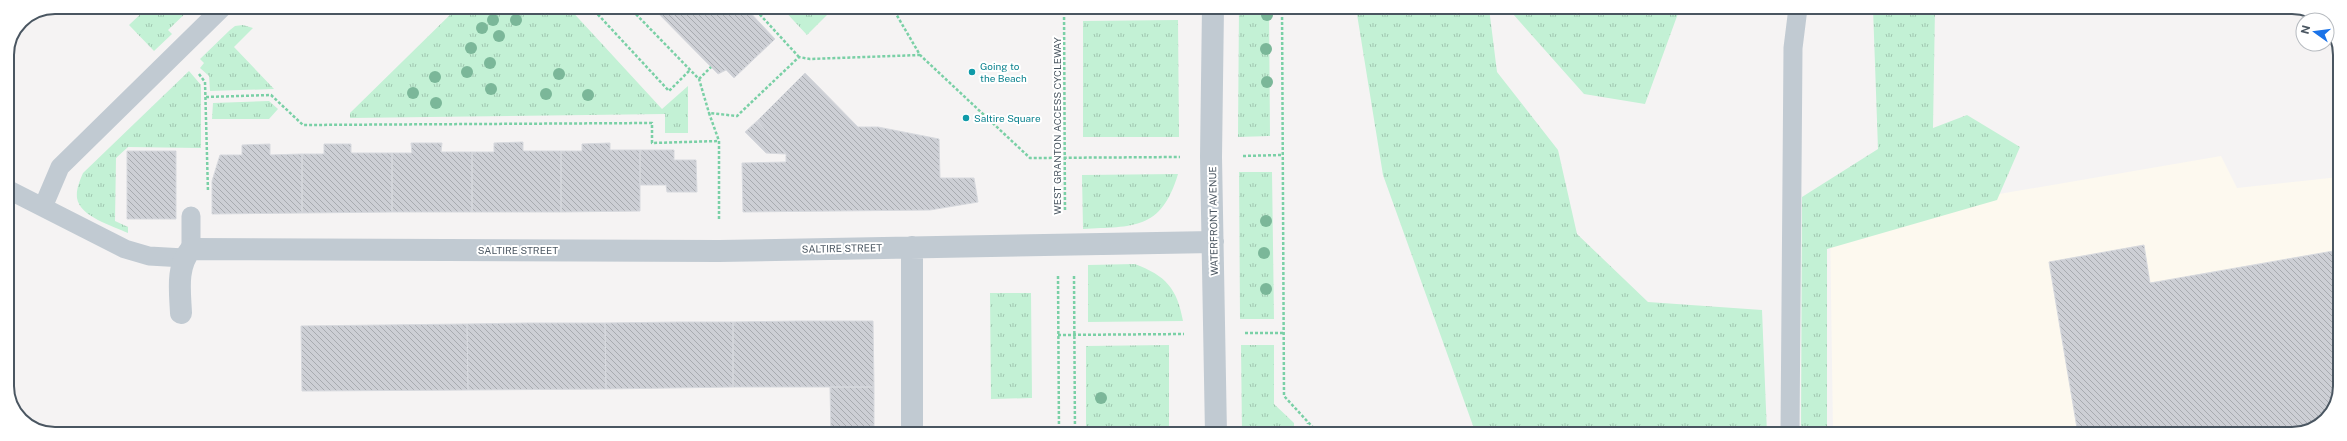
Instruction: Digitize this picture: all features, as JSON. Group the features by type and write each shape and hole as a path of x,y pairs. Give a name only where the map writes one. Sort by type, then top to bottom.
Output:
{"street":[{"name":"WATERFRONT AVENUE","path":"1213,14 1211,157 1216,427"},
{"name":"SALTIRE STREET","path":"187,253 719,251 1213,242"},
{"path":"912,247 912,427"},
{"path":"181,313 179,277 187,253"}],"lane":[{"path":"43,207 60,167 216,14"},
{"path":"1790,427 1793,48 1797,14"},
{"path":"14,192 125,249 149,256 187,253 191,216"}],"path":[{"path":"598,14 669,90 690,70"},
{"path":"636,14 699,79 719,141 719,251"},
{"path":"759,14 800,58 810,59 920,55"},
{"path":"896,14 920,55 1030,158 1178,157"},
{"name":"WEST GRANTON ACCESS CYCLEWAY","path":"1064,14 1064,157 1066,245"},
{"path":"1282,14 1282,155 1285,332 1284,396 1313,427"},
{"path":"179,51 205,82 208,195"},
{"path":"709,113 737,116 800,58"},
{"path":"699,79 711,67"},
{"path":"206,97 272,95 303,125 652,123 652,143 719,141"},
{"path":"1239,156 1282,155"},
{"path":"1066,245 1074,267 1075,427"},
{"path":"1059,427 1058,266 1066,245"},
{"path":"1058,335 1285,332"},
{"path":"1308,422 1308,427"}],"shaded area":[{"path":"2221,156 2237,188 2333,178 2333,386 2330,402 2326,409 2317,418 2305,425 2292,427 1833,427 1830,223"}],"green space":[{"path":"141,14 185,14 168,30 172,34 154,51 129,25"},
{"path":"451,14 574,14 662,109 688,86 688,133 665,133 665,114 350,118 350,113"},
{"path":"788,14 828,14 807,35"},
{"path":"1239,14 1269,14 1270,136 1238,137"},
{"path":"1357,14 1490,14 1497,72 1558,150 1577,234 1648,302 1762,310 1767,427 1473,427 1383,175"},
{"path":"1513,14 1678,14 1645,104 1584,94"},
{"path":"1873,14 1935,14 1933,128 1967,115 2020,147 1997,200 1827,249 1827,427 1801,427 1802,197 1878,149"},
{"path":"1178,20 1179,137 1083,137 1083,21"},
{"path":"243,25 253,28 234,47 274,89 210,91 209,76 200,68 204,63 200,59 235,26"},
{"path":"189,71 201,85 201,148 128,147 116,158 115,221 128,227 128,233 90,216 79,205 77,198 78,188 83,173"},
{"path":"269,101 278,109 269,119 212,119 213,103"},
{"path":"1239,172 1272,172 1274,319 1240,319"},
{"path":"1178,174 1171,193 1163,206 1154,216 1143,222 1131,225 1083,229 1082,175"},
{"path":"1135,264 1155,273 1168,285 1177,300 1183,321 1088,322 1088,265"},
{"path":"990,293 1031,293 1032,398 991,399"},
{"path":"1169,345 1169,427 1086,427 1086,346"},
{"path":"1241,345 1274,345 1274,404 1294,423 1294,427 1242,427"}],"building":[{"path":"659,14 672,14 726,70 718,74"},
{"path":"672,14 752,14 775,39 734,78"},
{"path":"805,73 858,127 878,127 939,139 940,178 974,178 978,202 930,210 743,212 742,163 786,162 786,154 757,121"},
{"path":"757,121 786,154 766,153 745,132"},
{"path":"523,142 523,151 561,151 561,212 472,212 472,152 494,152 494,143"},
{"path":"411,143 442,143 441,152 472,152 472,212 392,212 392,153 412,153"},
{"path":"610,143 610,150 640,150 640,211 561,212 561,151 582,151 582,144"},
{"path":"270,144 270,155 302,154 302,213 212,214 212,181 220,155 242,155 242,145"},
{"path":"324,144 351,144 351,153 392,153 392,212 302,213 302,154 324,154"},
{"path":"640,150 674,150 674,160 696,160 697,192 667,192 666,185 640,185"},
{"path":"127,151 176,151 176,219 127,219"},
{"path":"2144,245 2150,283 2333,251 2333,386 2330,402 2326,409 2317,418 2305,425 2292,427 2077,427 2049,262"},
{"path":"873,321 874,387 733,387 733,322"},
{"path":"733,322 733,387 606,389 605,323"},
{"path":"605,323 606,389 468,390 467,324"},
{"path":"467,324 468,390 302,391 301,326"},
{"path":"830,387 874,387 874,427 831,427"}],"place":[{"name":"Going to the Beach","path":"972,72"},
{"name":"Saltire Square","path":"966,118"}]}
